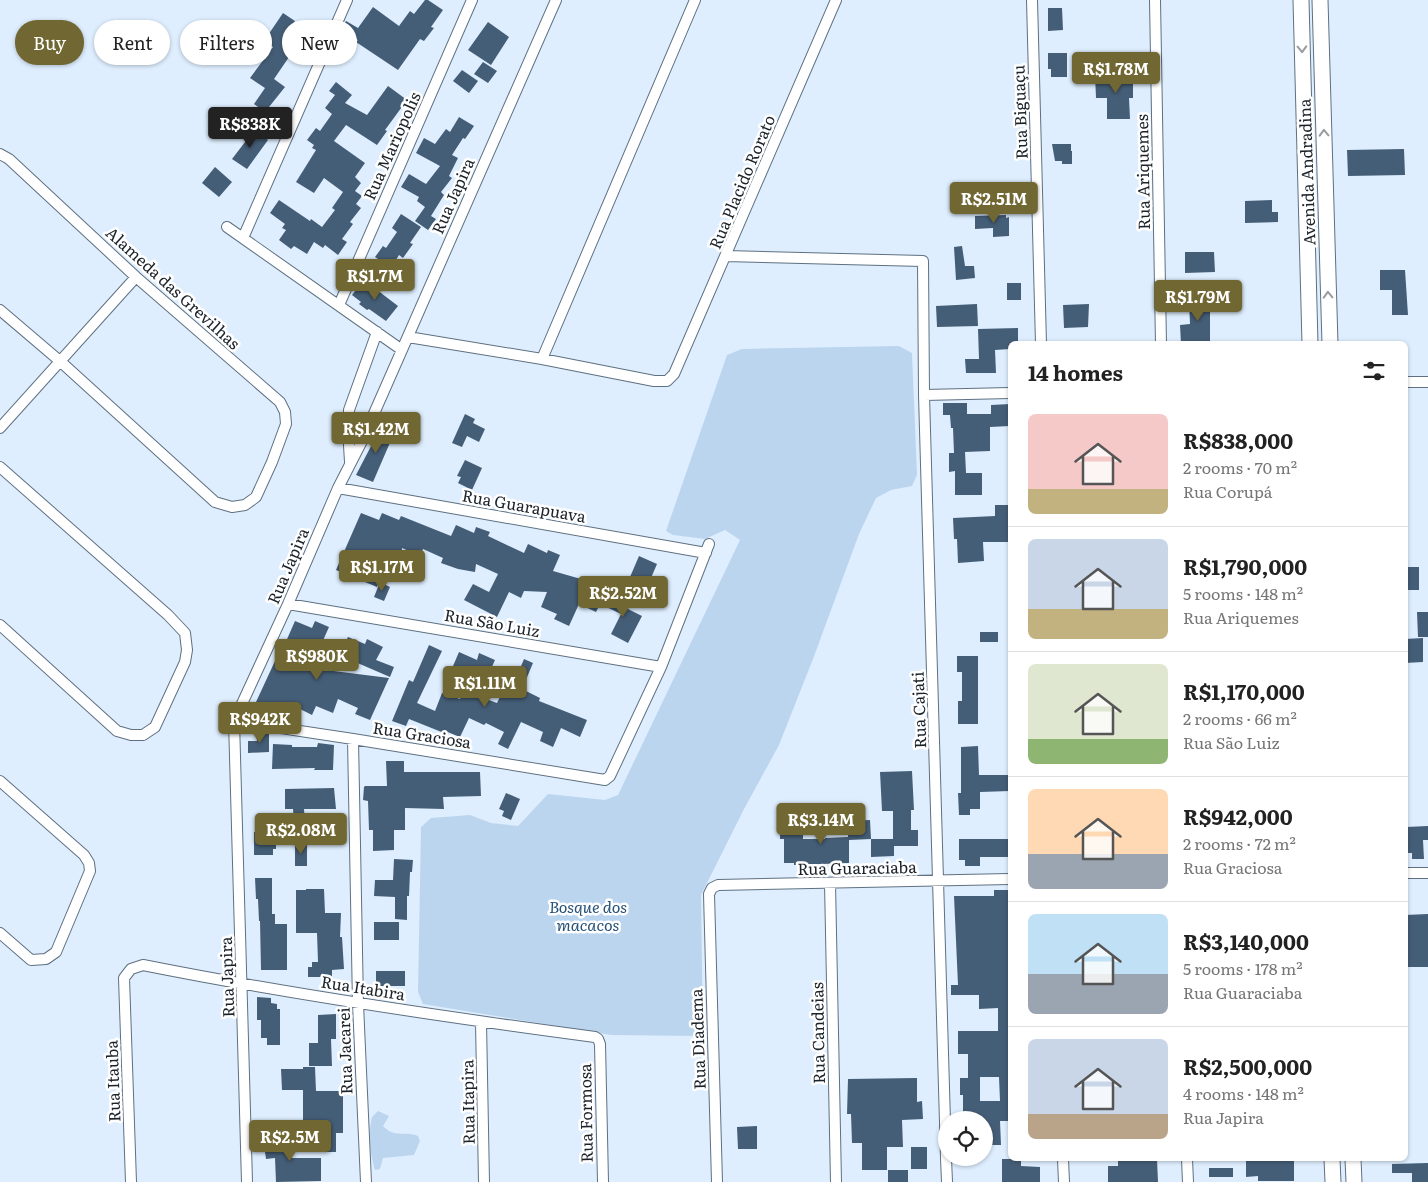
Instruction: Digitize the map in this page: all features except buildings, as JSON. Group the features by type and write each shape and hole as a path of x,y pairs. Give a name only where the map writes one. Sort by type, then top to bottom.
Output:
{"main road":[{"name":"Avenida Andradina","path":"1301,0 1310,341"},
{"name":"Avenida Andradina","path":"1320,0 1330,341"},
{"path":"1332,1161 1333,1182"},
{"path":"1353,1161 1354,1182"}],"street":[{"path":"243,238 347,0"},
{"name":"Rua Mariopolis","path":"339,305 472,0"},
{"name":"Rua Japira","path":"247,1182 234,722 338,488 408,337 556,0"},
{"path":"408,337 542,359 695,0"},
{"name":"Rua Placido Rorato","path":"542,359 654,381 667,381 674,374 836,0"},
{"name":"Rua Biguaçu","path":"1032,0 1042,341"},
{"name":"Rua Ariquemes","path":"1155,0 1161,341"},
{"name":"Alameda das Grevilhas","path":"0,154 9,159 136,277 280,402 285,412 286,424 256,497 245,505 232,507 215,502 61,362 0,310"},
{"path":"227,227 402,350"},
{"name":"Rua Cajati","path":"726,256 923,261 924,395 945,1111"},
{"path":"0,428 136,277"},
{"path":"350,463 349,410 377,332"},
{"path":"1408,382 1428,382"},
{"path":"924,395 1008,392"},
{"path":"0,467 168,615 185,633 187,650 185,662 155,727 143,735 131,735 117,731 0,625"},
{"name":"Rua Guarapuava","path":"338,488 708,548 661,667"},
{"name":"Rua São Luiz","path":"288,604 661,667"},
{"name":"Rua Graciosa","path":"234,722 353,739 605,780 610,776 661,667"},
{"name":"Rua Jacarei","path":"353,739 358,1004 366,1182"},
{"path":"0,781 84,855 89,863 90,871 56,952 51,956 46,959 32,960 0,933"},
{"path":"1408,873 1428,873"},
{"name":"Rua Guaraciaba","path":"708,894 712,888 718,885 939,882 1008,879"},
{"name":"Rua Candeias","path":"830,883 836,1182"},
{"name":"Rua Diadema","path":"708,894 717,1182"},
{"name":"Rua Itabira","path":"124,978 131,969 143,964 242,984 358,1004 595,1037 600,1044"},
{"name":"Rua Itauba","path":"124,978 131,1182"},
{"name":"Rua Itapira","path":"481,1022 484,1182"},
{"name":"Rua Formosa","path":"600,1044 603,1182"},
{"path":"1063,1161 1064,1182"},
{"path":"1187,1161 1188,1182"},
{"name":"Rua Cajati","path":"946,1166 947,1182"}],"green space":[{"name":"Bosque dos macacos","path":"899,346 912,353 917,475 912,486 891,490 876,498 859,534 779,745 744,809 701,895 703,1030 698,1036 611,1035 423,1004 418,992 421,827 431,818 470,815 491,823 518,826 548,794 605,800 618,795 740,540 725,530 705,539 673,535 666,531 727,355 742,349"},
{"path":"378,1111 389,1116 383,1126 387,1130 396,1133 413,1134 418,1136 420,1141 414,1155 383,1158 380,1169 375,1170 371,1150 370,1129 372,1117"}]}
